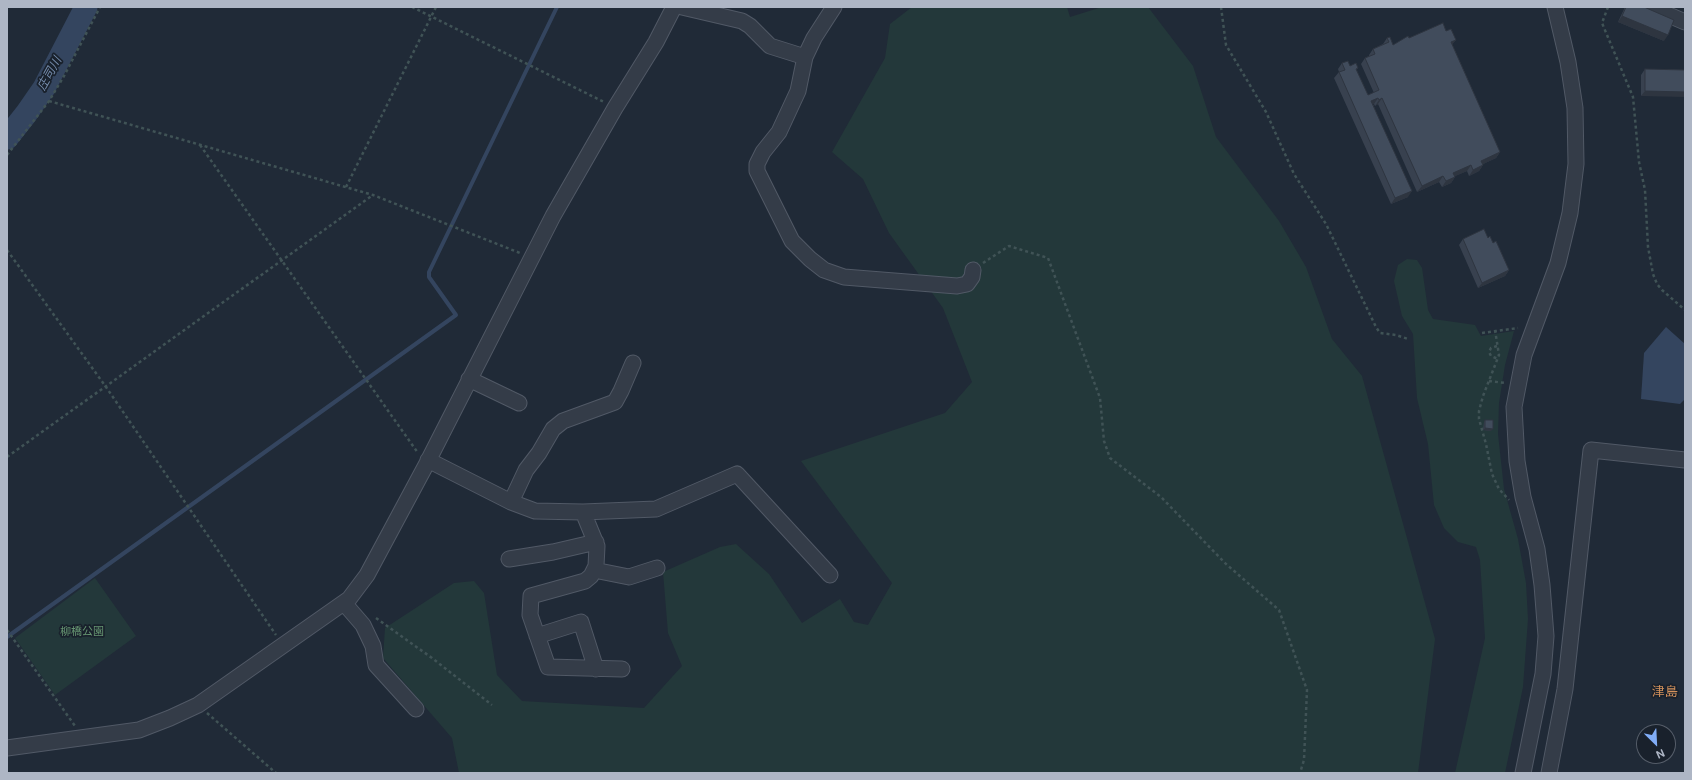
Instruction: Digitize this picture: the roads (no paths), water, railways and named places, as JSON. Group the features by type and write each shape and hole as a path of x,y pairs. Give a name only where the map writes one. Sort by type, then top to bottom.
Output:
{"street":[{"path":"7,748 84,739 139,730 198,705 349,599 367,575 427,463 531,258 615,108 656,42 674,7"},
{"path":"682,7 742,21 750,26 770,46 805,58"},
{"path":"834,7 814,38 805,58 798,91 786,119 779,132 763,152 756,164 757,171 792,241 810,259 824,270 844,277 957,286 967,284 972,277 973,270"},
{"path":"1523,773 1543,674 1546,636 1542,585 1537,550 1523,497 1517,461 1514,407 1524,356 1560,256 1570,213 1576,164 1576,108 1568,62 1555,7"},
{"path":"1650,7 1685,22"},
{"path":"511,502 526,470 554,429 563,421 615,402 633,363"},
{"path":"469,379 519,403"},
{"path":"1549,773 1565,689 1591,450 1685,460"},
{"path":"427,463 511,502 535,511 583,512 656,510 737,474 830,575"},
{"path":"583,512 597,546 594,570 591,576 585,581 530,596 530,615 548,667 622,669"},
{"path":"509,559 553,552 596,542"},
{"path":"594,570 629,576 656,568"},
{"path":"344,603 363,625 373,646 376,664 416,709"},
{"path":"537,636 581,622 596,669"}],"water":[{"path":"1666,327 1685,344 1685,399 1680,404 1641,399 1644,353"}],"waterway":[{"name":"庄司川","path":"7,138 44,88 86,7"},
{"path":"7,637 456,315 429,277 429,272 557,7"}],"district":[{"name":"津島","path":"1665,693"}],"park label":[{"name":"柳橋公園","path":"82,632"}]}
